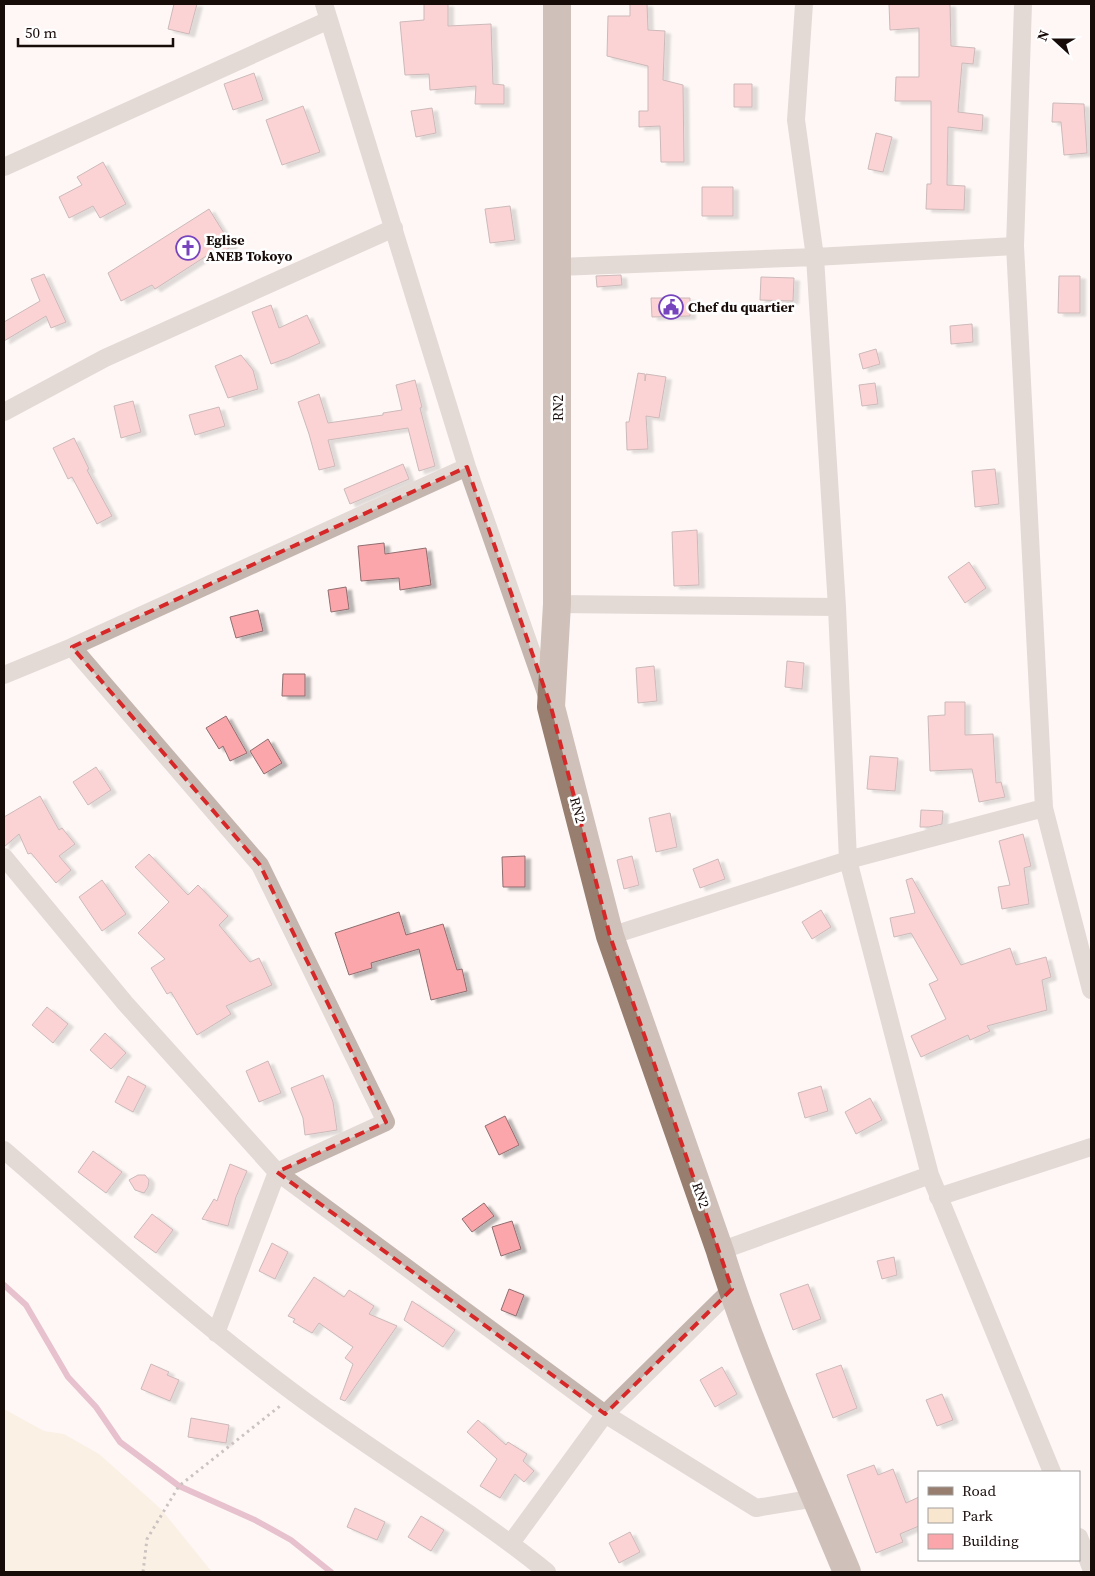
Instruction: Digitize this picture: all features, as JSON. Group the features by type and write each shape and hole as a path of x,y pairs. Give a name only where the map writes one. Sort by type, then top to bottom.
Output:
{"main road":[{"name":"RN2","path":"557,4 557,604 551,708 610,936 732,1289 780,1412 847,1572"}],"street":[{"path":"804,4 796,120 815,257 837,607 848,860 930,1175 1052,1471"},
{"path":"1023,4 1014,246 1044,808 1091,990"},
{"path":"4,167 327,12 467,467 551,708"},
{"path":"4,412 105,358 394,228"},
{"path":"558,268 1014,246"},
{"path":"4,676 72,647 467,467"},
{"path":"557,604 837,607"},
{"path":"72,647 260,866 386,1122 277,1172 216,1333"},
{"path":"610,936 848,860 1044,808"},
{"path":"4,857 125,1003 277,1172 605,1414 756,1508 816,1498"},
{"path":"938,1196 1091,1147"},
{"path":"4,1150 216,1333 295,1394 511,1543 547,1572"},
{"path":"720,1251 930,1175"},
{"path":"511,1543 605,1414 732,1289"},
{"path":"1080,1540 1091,1568"}],"path":[{"path":"143,1572 147,1539 179,1486 295,1394"}],"highlighted area":[{"path":"467,467 551,707 610,936 732,1289 605,1414 277,1172 386,1122 260,865 72,647"}],"green space":[{"path":"4,1409 44,1431 64,1434 99,1454 161,1509 212,1572 4,1572"}],"building":[{"path":"174,4 197,4 189,34 168,29"},
{"path":"424,4 448,4 448,26 491,24 493,84 504,85 504,104 475,104 476,86 430,90 429,74 405,75 400,22 424,20"},
{"path":"630,4 647,4 648,30 665,31 663,80 683,85 684,162 661,162 660,126 639,127 639,111 648,111 648,66 607,56 608,16 630,16"},
{"path":"889,4 950,4 951,46 975,48 973,64 962,63 958,112 983,115 982,131 948,127 947,185 965,186 964,210 926,209 927,184 931,184 931,101 895,101 896,77 919,77 919,28 890,30"},
{"path":"254,73 263,100 233,110 224,84"},
{"path":"734,84 752,84 752,107 734,107"},
{"path":"1053,103 1084,104 1087,153 1064,155 1061,122 1052,122"},
{"path":"303,106 320,152 282,165 266,120"},
{"path":"432,108 436,133 416,137 411,111"},
{"path":"876,133 892,137 883,172 868,169"},
{"path":"103,162 126,204 100,218 93,206 69,218 59,197 82,185 77,177"},
{"path":"702,187 733,187 733,216 702,216"},
{"path":"510,206 515,240 490,243 485,209"},
{"name":"Eglise ANEB Tokoyo","path":"209,209 232,246 217,256 214,251 155,289 152,285 121,301 108,273"},
{"path":"44,274 66,322 51,328 46,316 4,341 4,322 40,301 31,279"},
{"path":"621,275 622,285 597,287 596,276"},
{"path":"1059,276 1080,276 1080,313 1058,313"},
{"path":"761,277 794,278 793,301 760,300"},
{"name":"Chef du quartier","path":"651,298 690,298 690,316 652,317"},
{"path":"271,305 279,328 307,315 320,343 271,364 252,312"},
{"path":"972,324 973,342 951,344 950,326"},
{"path":"876,349 880,364 863,369 859,354"},
{"path":"241,355 253,370 258,389 228,398 215,366"},
{"path":"638,373 645,374 645,381 646,374 666,377 659,418 646,416 648,449 627,450 626,422 629,422"},
{"path":"415,380 435,466 419,471 408,428 328,440 335,466 319,470 298,402 319,394 328,423 383,415 383,413 402,410 396,385"},
{"path":"875,383 878,404 862,406 859,385"},
{"path":"133,401 141,432 121,438 114,406"},
{"path":"219,407 225,426 195,435 189,415"},
{"path":"74,438 89,469 87,470 112,516 97,524 72,477 68,479 53,448"},
{"path":"403,464 409,479 350,504 344,489"},
{"path":"995,469 999,504 975,507 972,471"},
{"path":"697,530 699,585 674,586 672,532"},
{"path":"384,543 385,554 426,548 431,585 400,590 399,578 361,581 358,546"},
{"path":"969,562 986,588 965,603 948,577"},
{"path":"346,587 349,609 331,612 328,590"},
{"path":"258,610 263,631 236,638 230,617"},
{"path":"787,661 804,663 802,689 785,687"},
{"path":"654,666 657,701 638,703 636,668"},
{"path":"283,674 305,674 305,696 282,696"},
{"path":"945,702 965,702 965,735 993,734 996,783 1001,782 1005,797 979,802 972,769 930,771 928,716 945,715"},
{"path":"226,716 247,753 230,761 223,746 219,749 206,728"},
{"path":"268,739 282,763 264,774 250,751"},
{"path":"870,756 898,758 895,791 867,789"},
{"path":"96,767 111,790 88,805 73,782"},
{"path":"40,796 59,830 62,828 75,844 59,856 71,870 56,883 31,853 28,854 19,834 4,847 4,817"},
{"path":"921,810 943,811 942,824 920,827"},
{"path":"670,813 677,847 656,852 649,818"},
{"path":"1023,834 1031,866 1024,868 1029,904 1002,909 998,887 1010,885 999,841"},
{"path":"149,854 188,895 198,885 228,916 219,925 250,962 259,958 272,985 226,1006 231,1014 197,1035 171,992 167,994 151,968 165,959 138,933 169,902 135,867"},
{"path":"525,856 525,887 503,887 502,857"},
{"path":"632,856 639,885 624,889 617,860"},
{"path":"718,859 725,879 700,888 693,869"},
{"path":"912,878 961,965 1010,948 1016,965 1046,957 1051,977 1042,980 1047,1010 987,1026 990,1031 970,1040 968,1035 921,1057 911,1036 946,1019 929,984 938,980 911,933 894,937 890,918 915,913 906,880"},
{"path":"102,880 126,914 102,931 79,897"},
{"path":"821,910 831,927 812,939 802,922"},
{"path":"399,912 406,935 443,924 457,970 462,969 467,991 431,1000 419,949 371,963 372,968 349,975 335,933"},
{"path":"47,1007 68,1024 53,1043 32,1025"},
{"path":"105,1033 126,1053 111,1069 90,1050"},
{"path":"268,1061 281,1093 259,1102 246,1071"},
{"path":"323,1075 333,1102 337,1130 305,1135 303,1118 291,1088"},
{"path":"128,1076 146,1086 133,1112 115,1102"},
{"path":"821,1086 828,1111 805,1118 798,1093"},
{"path":"870,1098 882,1120 856,1134 845,1112"},
{"path":"505,1116 519,1145 499,1155 485,1126"},
{"path":"93,1151 122,1172 106,1193 78,1172"},
{"path":"230,1164 247,1171 236,1197 228,1226 202,1219 214,1199 217,1201"},
{"path":"138,1175 145,1175 149,1180 148,1187 144,1193 135,1190 129,1180"},
{"path":"484,1203 494,1216 472,1232 462,1219"},
{"path":"152,1214 173,1230 156,1253 134,1237"},
{"path":"512,1221 521,1249 501,1256 492,1227"},
{"path":"272,1243 288,1252 275,1279 259,1271"},
{"path":"894,1257 897,1275 882,1279 877,1261"},
{"path":"314,1277 344,1297 349,1290 374,1306 369,1314 397,1326 345,1401 340,1399 353,1364 345,1358 353,1347 319,1323 312,1333 293,1322 295,1319 288,1316"},
{"path":"808,1284 821,1319 793,1330 780,1294"},
{"path":"509,1289 524,1295 516,1316 501,1310"},
{"path":"412,1301 455,1330 443,1347 404,1320"},
{"path":"151,1364 169,1372 167,1375 179,1380 170,1401 141,1389"},
{"path":"841,1365 857,1408 833,1418 816,1374"},
{"path":"722,1367 737,1394 715,1407 700,1380"},
{"path":"942,1394 953,1420 937,1426 926,1400"},
{"path":"191,1418 229,1425 226,1443 188,1437"},
{"path":"478,1420 506,1445 508,1442 527,1454 523,1461 534,1471 524,1482 515,1474 500,1498 480,1486 497,1459 467,1432"},
{"path":"874,1465 878,1475 893,1469 906,1503 918,1497 918,1526 900,1534 903,1542 876,1553 847,1475"},
{"path":"355,1508 385,1522 377,1540 347,1527"},
{"path":"421,1516 444,1530 431,1551 408,1537"},
{"path":"630,1532 640,1552 619,1563 609,1543"}],"waterway":[{"path":"4,1285 26,1305 68,1377 96,1407 120,1442 179,1486 255,1520 291,1540 331,1572"}],"place":[{"name":"Eglise ANEB Tokoyo","path":"188,248"},
{"name":"Chef du quartier","path":"671,307"}]}
